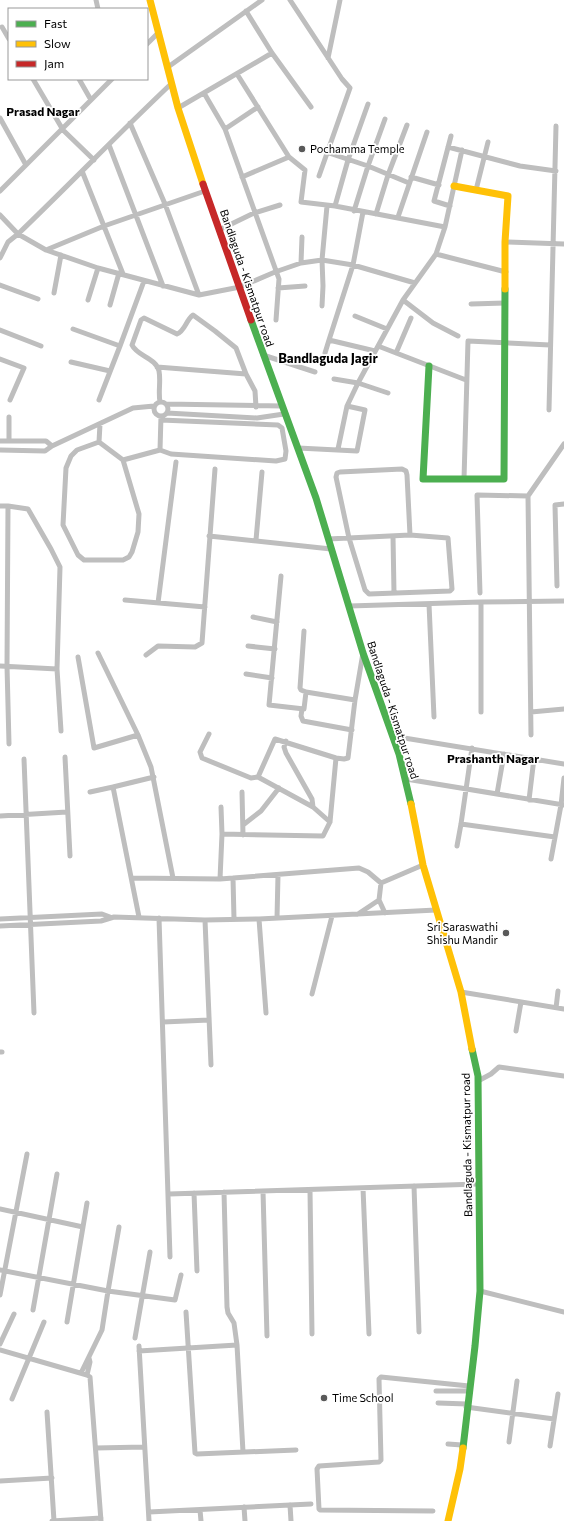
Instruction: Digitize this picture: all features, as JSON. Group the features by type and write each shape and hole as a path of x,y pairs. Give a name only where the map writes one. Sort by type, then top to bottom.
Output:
{"street":[{"name":"Bandlaguda - Kismatpur road","path":"150,0 178,108 205,191 284,414 316,498 362,653 406,779 423,865 461,992 478,1081 480,1291 460,1469 448,1521"},
{"path":"168,67 262,0"},
{"path":"290,0 342,79 350,88 326,152 319,176"},
{"path":"328,58 340,0"},
{"path":"246,11 272,53 311,107"},
{"path":"1,27 8,38"},
{"path":"148,43 159,32"},
{"path":"178,108 272,53"},
{"path":"237,74 289,157 305,170 301,202 335,206 354,211 398,217 446,227"},
{"path":"34,80 63,130 94,160"},
{"path":"80,80 91,100"},
{"path":"0,191 63,130 111,80"},
{"path":"0,258 8,242 18,234 172,83"},
{"path":"204,93 225,130 279,280 276,320"},
{"path":"335,206 348,160 368,104"},
{"path":"225,130 258,107"},
{"path":"0,118 26,165"},
{"path":"354,211 385,119"},
{"path":"130,123 165,204 198,295"},
{"path":"376,214 388,175 407,125"},
{"path":"549,410 556,126"},
{"path":"398,217 427,132"},
{"path":"450,206 434,201 451,136"},
{"path":"476,190 488,142"},
{"path":"109,145 163,286"},
{"path":"448,147 520,166 556,170"},
{"path":"338,449 346,406 403,300 436,254 446,227 462,150"},
{"path":"326,152 368,166 409,183"},
{"path":"242,177 289,157"},
{"path":"82,171 121,273 110,305"},
{"path":"411,177 439,185"},
{"path":"429,366 423,479 504,480 506,344 505,303 508,196 454,186"},
{"path":"46,250 136,214 205,191"},
{"path":"220,230 254,213 280,205"},
{"path":"322,306 322,260 326,206"},
{"path":"325,353 353,265 363,212"},
{"path":"0,215 18,234 46,250 98,268 198,295 240,287 301,263 322,260 353,265 416,283"},
{"path":"301,263 302,237"},
{"path":"506,242 564,244"},
{"path":"436,254 506,272"},
{"path":"54,293 60,255"},
{"path":"88,300 98,268"},
{"path":"99,400 144,281"},
{"path":"0,285 38,299"},
{"path":"278,288 305,286"},
{"path":"403,300 433,323 458,336"},
{"path":"471,304 505,303"},
{"path":"160,402 159,370 154,362 134,349 132,345 141,320 144,318 177,334 181,333 193,315 215,330 236,348 246,374 255,391 256,407"},
{"path":"355,316 387,330"},
{"path":"396,353 411,318"},
{"path":"72,329 120,346"},
{"path":"0,330 41,346"},
{"path":"329,340 377,348 396,353 466,380"},
{"path":"464,479 468,341 550,345"},
{"path":"263,355 315,372"},
{"path":"0,359 24,368 10,400"},
{"path":"71,362 110,371"},
{"path":"157,367 246,374"},
{"path":"334,379 358,383 388,392"},
{"path":"0,450 45,451 52,446 132,408 154,406 157,402 163,402 166,404 256,407 282,406"},
{"path":"161,418 167,413 168,408 166,404"},
{"path":"123,460 160,450 170,454 276,461 285,459 286,451 282,428 278,425 161,418 155,413 154,406"},
{"path":"298,448 357,451 365,410 346,406"},
{"path":"167,413 257,418 284,414"},
{"path":"9,417 9,441"},
{"path":"160,450 161,418"},
{"path":"99,442 100,424"},
{"path":"0,441 46,440 52,446"},
{"path":"99,442 123,460 139,514 138,532 132,552 129,557 123,560 84,560 78,555 63,525 66,468 71,456 77,450 99,442"},
{"path":"531,735 528,602 528,496 564,444"},
{"path":"158,603 176,462"},
{"path":"146,655 158,646 170,645 195,647 202,643 215,469"},
{"path":"328,539 348,538 392,536 410,535 448,538 452,589 447,592 394,594 369,594 365,590 348,538 336,477 337,473 402,469 406,471 410,535"},
{"path":"256,540 262,472"},
{"path":"480,593 477,495 528,496"},
{"path":"557,586 555,505 564,504"},
{"path":"0,506 28,509 60,567 57,669 61,731"},
{"path":"8,506 7,666 9,744"},
{"path":"210,536 331,548"},
{"path":"392,536 394,594"},
{"path":"281,576 269,706 302,709"},
{"path":"125,600 205,607"},
{"path":"349,606 480,602 564,602"},
{"path":"480,602 481,712"},
{"path":"429,604 434,717"},
{"path":"253,617 277,622"},
{"path":"304,631 301,690 354,700"},
{"path":"248,646 274,649"},
{"path":"98,653 138,735 151,767 173,878"},
{"path":"258,777 274,740 277,738 336,758 348,758 354,700 362,653"},
{"path":"78,657 94,748 138,735"},
{"path":"0,666 57,669"},
{"path":"246,674 272,678"},
{"path":"306,692 305,707 302,709 301,716 303,721 352,730"},
{"path":"531,712 564,709"},
{"path":"209,734 200,752 202,758 251,778 258,777 314,807 330,822"},
{"path":"392,736 564,764"},
{"path":"286,741 284,748 286,753 312,799 314,807"},
{"path":"457,846 472,748"},
{"path":"497,794 504,754"},
{"path":"65,757 70,856"},
{"path":"222,834 321,837 325,834 330,822 336,758"},
{"path":"529,800 534,758"},
{"path":"24,759 34,1012"},
{"path":"90,792 154,777"},
{"path":"551,859 563,805 564,778"},
{"path":"406,779 563,805"},
{"path":"113,787 139,917"},
{"path":"243,825 261,810 279,788"},
{"path":"242,792 243,835"},
{"path":"220,879 222,834 221,807"},
{"path":"0,816 67,812"},
{"path":"461,824 555,837"},
{"path":"381,883 423,865"},
{"path":"132,878 220,879 359,868 368,872 381,883"},
{"path":"277,918 278,875"},
{"path":"233,878 234,919"},
{"path":"381,883 379,900 385,913"},
{"path":"357,914 379,900"},
{"path":"0,926 101,921 111,918 139,917 205,920 259,919 436,910"},
{"path":"0,919 102,914 111,918"},
{"path":"312,994 332,916"},
{"path":"159,918 170,1257"},
{"path":"259,919 266,1013"},
{"path":"205,920 211,1065"},
{"path":"556,1008 558,991"},
{"path":"461,992 564,1009"},
{"path":"516,1031 521,1002"},
{"path":"163,1022 209,1020"},
{"path":"478,1081 491,1074 499,1067 564,1076"},
{"path":"0,1295 2,1270 16,1212 27,1154"},
{"path":"33,1310 57,1174"},
{"path":"169,1194 478,1184"},
{"path":"414,1186 419,1332"},
{"path":"363,1188 369,1334"},
{"path":"310,1190 312,1334"},
{"path":"224,1192 227,1307 228,1313 234,1324 237,1345 242,1452"},
{"path":"263,1192 267,1336"},
{"path":"194,1193 197,1272"},
{"path":"67,1322 87,1203"},
{"path":"0,1209 83,1227"},
{"path":"81,1373 86,1360 89,1358 102,1330 119,1227"},
{"path":"135,1338 150,1252"},
{"path":"2,1270 108,1291 175,1300 182,1275"},
{"path":"480,1291 564,1312"},
{"path":"186,1312 195,1453 296,1450"},
{"path":"0,1344 14,1314"},
{"path":"12,1399 44,1322"},
{"path":"149,1521 139,1349 237,1345"},
{"path":"0,1350 81,1373 90,1377 101,1520 53,1521 48,1412"},
{"path":"87,1375 90,1362 89,1358"},
{"path":"433,1511 320,1510 316,1469 319,1466 379,1462 381,1460 379,1379 381,1377 469,1389"},
{"path":"509,1442 517,1381"},
{"path":"436,1391 469,1389"},
{"path":"550,1446 558,1394"},
{"path":"438,1403 466,1405 554,1419"},
{"path":"448,1444 462,1445"},
{"path":"96,1448 144,1447"},
{"path":"0,1480 52,1478"},
{"path":"149,1512 311,1504"},
{"path":"290,1505 291,1521"},
{"path":"244,1507 245,1521"},
{"path":"200,1510 201,1521"}],"traffic: fast":[{"path":"429,366 423,479 504,479 505,289"},
{"path":"251,320 316,498 363,653 399,754 411,804"},
{"path":"463,1448 480,1291 478,1076 472,1049"}],"traffic: slow":[{"path":"150,0 178,108 203,184"},
{"path":"454,186 508,196 505,242 505,289"},
{"path":"411,804 423,865 461,992 472,1049"},
{"path":"448,1521 460,1469 463,1448"}],"traffic: jam":[{"path":"203,184 251,320"}],"place":[{"name":"Pochamma Temple","path":"302,149"},
{"name":"Sri Saraswathi Shishu Mandir","path":"506,933"},
{"name":"Time School","path":"324,1398"}],"district":[{"name":"Prasad Nagar","path":"43,112"},
{"name":"Bandlaguda Jagir","path":"328,358"},
{"name":"Prashanth Nagar","path":"493,759"}]}
